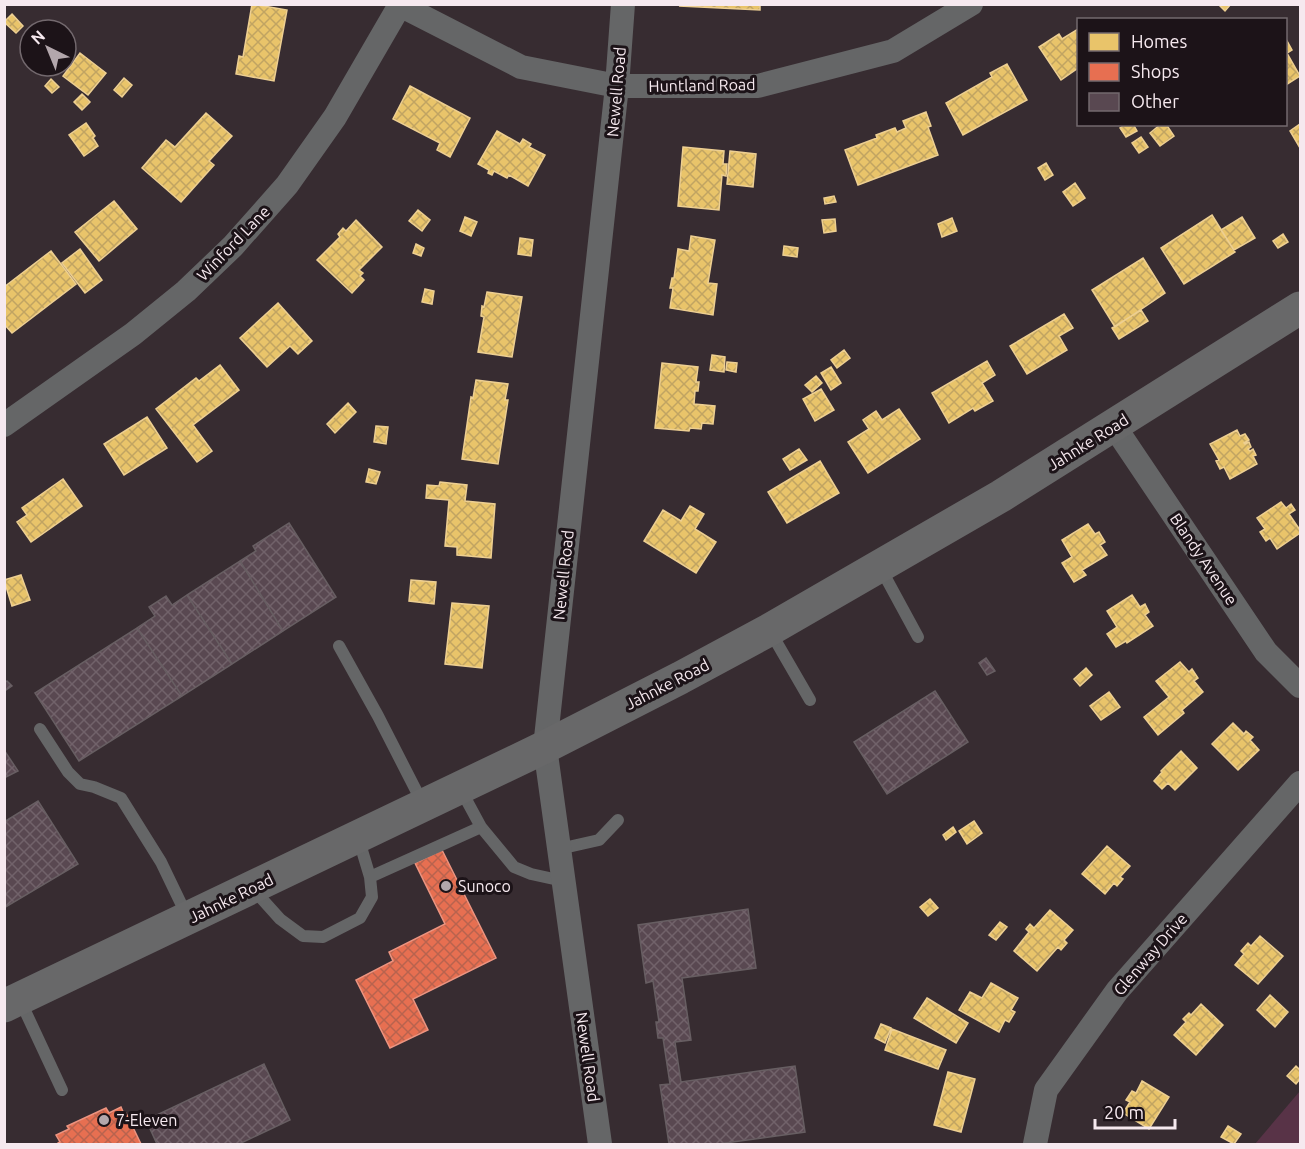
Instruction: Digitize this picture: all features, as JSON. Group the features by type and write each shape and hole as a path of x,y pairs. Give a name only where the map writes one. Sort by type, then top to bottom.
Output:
{"main road":[{"name":"Jahnke Road","path":"12,1003 544,747 769,630 1001,496 1300,308"}],"street":[{"name":"Newell Road","path":"600,1144 544,747 617,86 623,4"},
{"name":"Huntland Road","path":"399,5 521,67 617,86 758,86 893,51 971,4"},
{"name":"Winford Lane","path":"4,425 142,327 186,291 233,246 287,185 335,117 399,5"},
{"name":"Blandy Avenue","path":"1114,426 1266,652 1300,686"},
{"name":"Glenway Drive","path":"1035,1144 1046,1090 1117,991 1300,783"}],"lane":[{"path":"880,567 918,637"},
{"path":"769,630 810,700"},
{"path":"339,646 424,805"},
{"path":"40,729 68,772 80,784 121,798 161,862 188,918"},
{"path":"460,788 481,827 514,867 531,874 563,881"},
{"path":"559,849 599,840 618,820"},
{"path":"370,877 481,827"},
{"path":"252,888 280,919 303,936 323,937 360,918 372,897 370,877 358,837"},
{"path":"12,1003 62,1090"}],"shaded area":[{"path":"1300,1091 1300,1144 1255,1144"}],"building: Homes":[{"path":"252,4 287,10 274,81 236,74 239,56 243,57"},
{"path":"681,4 760,4 760,10 680,6"},
{"path":"1218,4 1231,4 1225,11"},
{"path":"12,14 18,21 18,31 16,33 4,22"},
{"path":"1077,30 1077,69 1061,80 1039,47 1059,34 1062,39"},
{"path":"1287,41 1292,50 1287,53"},
{"path":"80,53 106,73 88,95 66,78 78,78"},
{"path":"1287,53 1300,76 1287,84"},
{"path":"1007,64 1027,100 963,135 946,103 992,77 990,73"},
{"path":"124,78 132,85 122,97 114,90"},
{"path":"51,79 59,87 52,93 45,86"},
{"path":"410,86 470,118 450,157 437,150 440,143 393,119"},
{"path":"82,94 90,102 82,110 74,102"},
{"path":"926,112 931,126 928,127 938,155 858,185 845,150 877,138 876,135 895,128 897,132 906,128 903,121"},
{"path":"206,113 232,136 209,161 214,165 181,202 142,168 166,140 175,147"},
{"path":"86,123 95,136 93,138 98,146 84,156 69,135"},
{"path":"1300,124 1300,148 1290,131"},
{"path":"1134,126 1137,131 1126,137 1120,128"},
{"path":"1159,126 1167,126 1174,136 1160,146 1150,133"},
{"path":"497,131 520,144 523,139 531,144 529,147 545,155 528,186 509,175 507,178 494,171 492,175 488,173 489,170 478,164"},
{"path":"1141,137 1148,147 1139,153 1132,143"},
{"path":"683,147 724,151 723,164 727,164 726,176 722,175 719,210 678,206"},
{"path":"730,151 756,154 753,187 727,184"},
{"path":"1046,163 1053,175 1045,180 1038,168"},
{"path":"1075,183 1085,198 1073,206 1063,192"},
{"path":"834,196 836,202 825,204 824,198"},
{"path":"114,201 137,229 99,261 75,232"},
{"path":"418,210 430,220 422,231 409,221"},
{"path":"1212,215 1235,252 1184,284 1161,248"},
{"path":"465,217 477,222 471,236 460,231"},
{"path":"1242,217 1255,238 1234,250 1221,230"},
{"path":"952,218 957,231 942,237 938,224"},
{"path":"835,219 836,231 824,233 822,220"},
{"path":"356,220 382,247 359,270 363,273 360,276 364,280 352,293 317,260 340,237 338,234 343,228 346,231"},
{"path":"1283,234 1288,242 1278,248 1273,241"},
{"path":"691,236 715,240 708,283 717,284 713,315 670,308 673,288 670,288 672,278 674,278 678,249 689,251"},
{"path":"520,238 533,240 531,256 518,254"},
{"path":"416,244 424,248 421,256 413,253"},
{"path":"784,246 798,248 797,257 783,255"},
{"path":"80,249 102,280 85,293 62,263"},
{"path":"51,251 76,284 12,333 4,324 4,287"},
{"path":"1143,258 1165,293 1115,327 1092,290"},
{"path":"425,289 434,291 432,304 422,302"},
{"path":"487,292 522,297 512,357 478,352 484,317 481,316 482,306 484,307"},
{"path":"278,303 312,341 298,354 290,346 267,367 240,338"},
{"path":"1141,310 1148,321 1119,339 1112,328"},
{"path":"1064,314 1073,328 1059,336 1067,350 1027,374 1010,346"},
{"path":"844,350 850,358 837,368 831,360"},
{"path":"712,355 725,357 724,372 710,370"},
{"path":"987,361 995,375 982,383 993,401 975,411 973,408 949,423 932,393"},
{"path":"727,362 737,363 736,372 726,370"},
{"path":"662,363 698,367 696,382 699,382 698,391 695,391 694,404 715,406 713,424 702,423 701,429 690,428 689,431 655,428"},
{"path":"220,365 239,390 193,425 212,451 197,462 156,409 196,378 199,381"},
{"path":"831,367 841,383 831,390 821,373"},
{"path":"816,376 822,383 812,392 805,385"},
{"path":"476,380 508,384 505,400 508,400 498,464 462,459 471,397 473,398"},
{"path":"821,389 834,410 815,421 803,399"},
{"path":"348,403 356,412 335,433 327,424"},
{"path":"899,409 920,439 868,473 848,442 869,429 863,420 876,411 882,420"},
{"path":"147,417 167,448 124,475 104,444"},
{"path":"376,426 388,427 386,444 374,442"},
{"path":"1237,430 1240,436 1245,434 1249,440 1244,443 1249,442 1251,447 1248,449 1250,451 1253,449 1256,455 1253,456 1257,464 1230,479 1224,467 1220,469 1216,461 1219,460 1210,444"},
{"path":"799,449 807,460 790,470 783,459"},
{"path":"820,461 839,493 787,523 768,492"},
{"path":"369,469 380,472 376,484 366,482"},
{"path":"63,479 82,506 31,542 17,522 27,515 22,508"},
{"path":"440,482 467,485 465,501 495,504 491,558 457,555 457,547 445,546 449,500 426,498 427,485 439,486"},
{"path":"1281,502 1286,508 1291,504 1295,510 1289,514 1300,533 1277,549 1270,538 1266,541 1260,532 1265,529 1257,518"},
{"path":"690,506 704,514 695,529 716,542 696,573 644,541 663,510 681,521"},
{"path":"1088,524 1095,534 1099,532 1105,542 1100,545 1107,555 1082,570 1086,575 1074,582 1062,563 1072,557 1062,540"},
{"path":"21,575 30,600 12,606 4,580"},
{"path":"411,580 436,582 434,604 409,601"},
{"path":"1132,595 1140,607 1145,604 1149,612 1145,615 1153,626 1127,643 1126,641 1116,647 1107,634 1117,627 1107,611"},
{"path":"452,603 489,606 482,668 445,664"},
{"path":"1180,662 1189,672 1192,669 1198,678 1194,681 1203,692 1182,710 1184,713 1158,735 1144,717 1169,697 1156,681"},
{"path":"1086,668 1092,675 1080,686 1074,679"},
{"path":"1109,692 1120,707 1101,720 1090,706"},
{"path":"1233,723 1244,734 1246,731 1253,737 1250,740 1259,750 1238,770 1212,744"},
{"path":"1181,751 1197,768 1175,790 1168,783 1162,789 1154,781"},
{"path":"974,821 982,833 967,844 959,831"},
{"path":"953,827 956,832 946,840 943,835"},
{"path":"1107,846 1130,866 1120,877 1123,879 1117,886 1114,883 1105,894 1082,874"},
{"path":"930,899 938,908 928,916 920,907"},
{"path":"1050,910 1073,930 1064,940 1067,943 1061,950 1058,947 1037,971 1014,951 1029,932 1026,929 1030,924 1034,928"},
{"path":"1000,922 1007,927 996,940 989,935"},
{"path":"1260,936 1283,956 1258,984 1235,965 1244,954 1241,951 1248,943 1251,946"},
{"path":"991,983 1018,998 1011,1010 1015,1012 1009,1022 1005,1020 999,1032 959,1010 970,992 982,998"},
{"path":"1270,995 1288,1012 1275,1027 1257,1010"},
{"path":"927,998 968,1023 956,1043 914,1018"},
{"path":"1201,1004 1223,1025 1196,1055 1174,1035 1186,1022 1183,1019 1189,1013 1191,1015"},
{"path":"881,1024 891,1028 885,1043 875,1038"},
{"path":"892,1029 946,1050 938,1069 885,1050"},
{"path":"1296,1066 1300,1070 1300,1079 1296,1084 1287,1076"},
{"path":"948,1072 975,1079 961,1132 934,1125"},
{"path":"1142,1081 1169,1097 1149,1129 1123,1113 1130,1102 1126,1100 1132,1091 1136,1093"},
{"path":"1228,1126 1241,1134 1234,1144 1221,1137"}],"building: Shops":[{"path":"442,850 496,958 413,999 428,1030 390,1048 356,980 393,961 389,952 445,924 415,863"},
{"name":"7-Eleven","path":"121,1107 141,1144 58,1144 60,1142 56,1135 69,1129 67,1126 106,1108 109,1113"}],"building: Other":[{"path":"289,523 336,597 283,631 240,561 256,551 253,546"},
{"path":"240,561 283,631 232,664 187,595"},
{"path":"187,595 232,664 182,696 137,628 155,616 149,607 166,596 172,605"},
{"path":"137,628 182,696 79,761 35,693"},
{"path":"986,658 995,671 987,675 979,663"},
{"path":"7,681 12,686 6,690 4,683"},
{"path":"935,691 968,742 887,794 854,742"},
{"path":"4,750 18,771 4,778"},
{"path":"38,801 78,864 4,908 4,822"},
{"path":"748,909 756,968 682,978 691,1040 675,1042 681,1082 795,1066 805,1132 718,1144 669,1144 660,1085 670,1084 663,1038 658,1038 656,1022 659,1022 653,981 646,983 638,925"},
{"path":"264,1064 290,1120 239,1144 157,1144 146,1120"}],"place":[{"name":"Sunoco","path":"446,886"},
{"name":"7-Eleven","path":"104,1120"}]}
